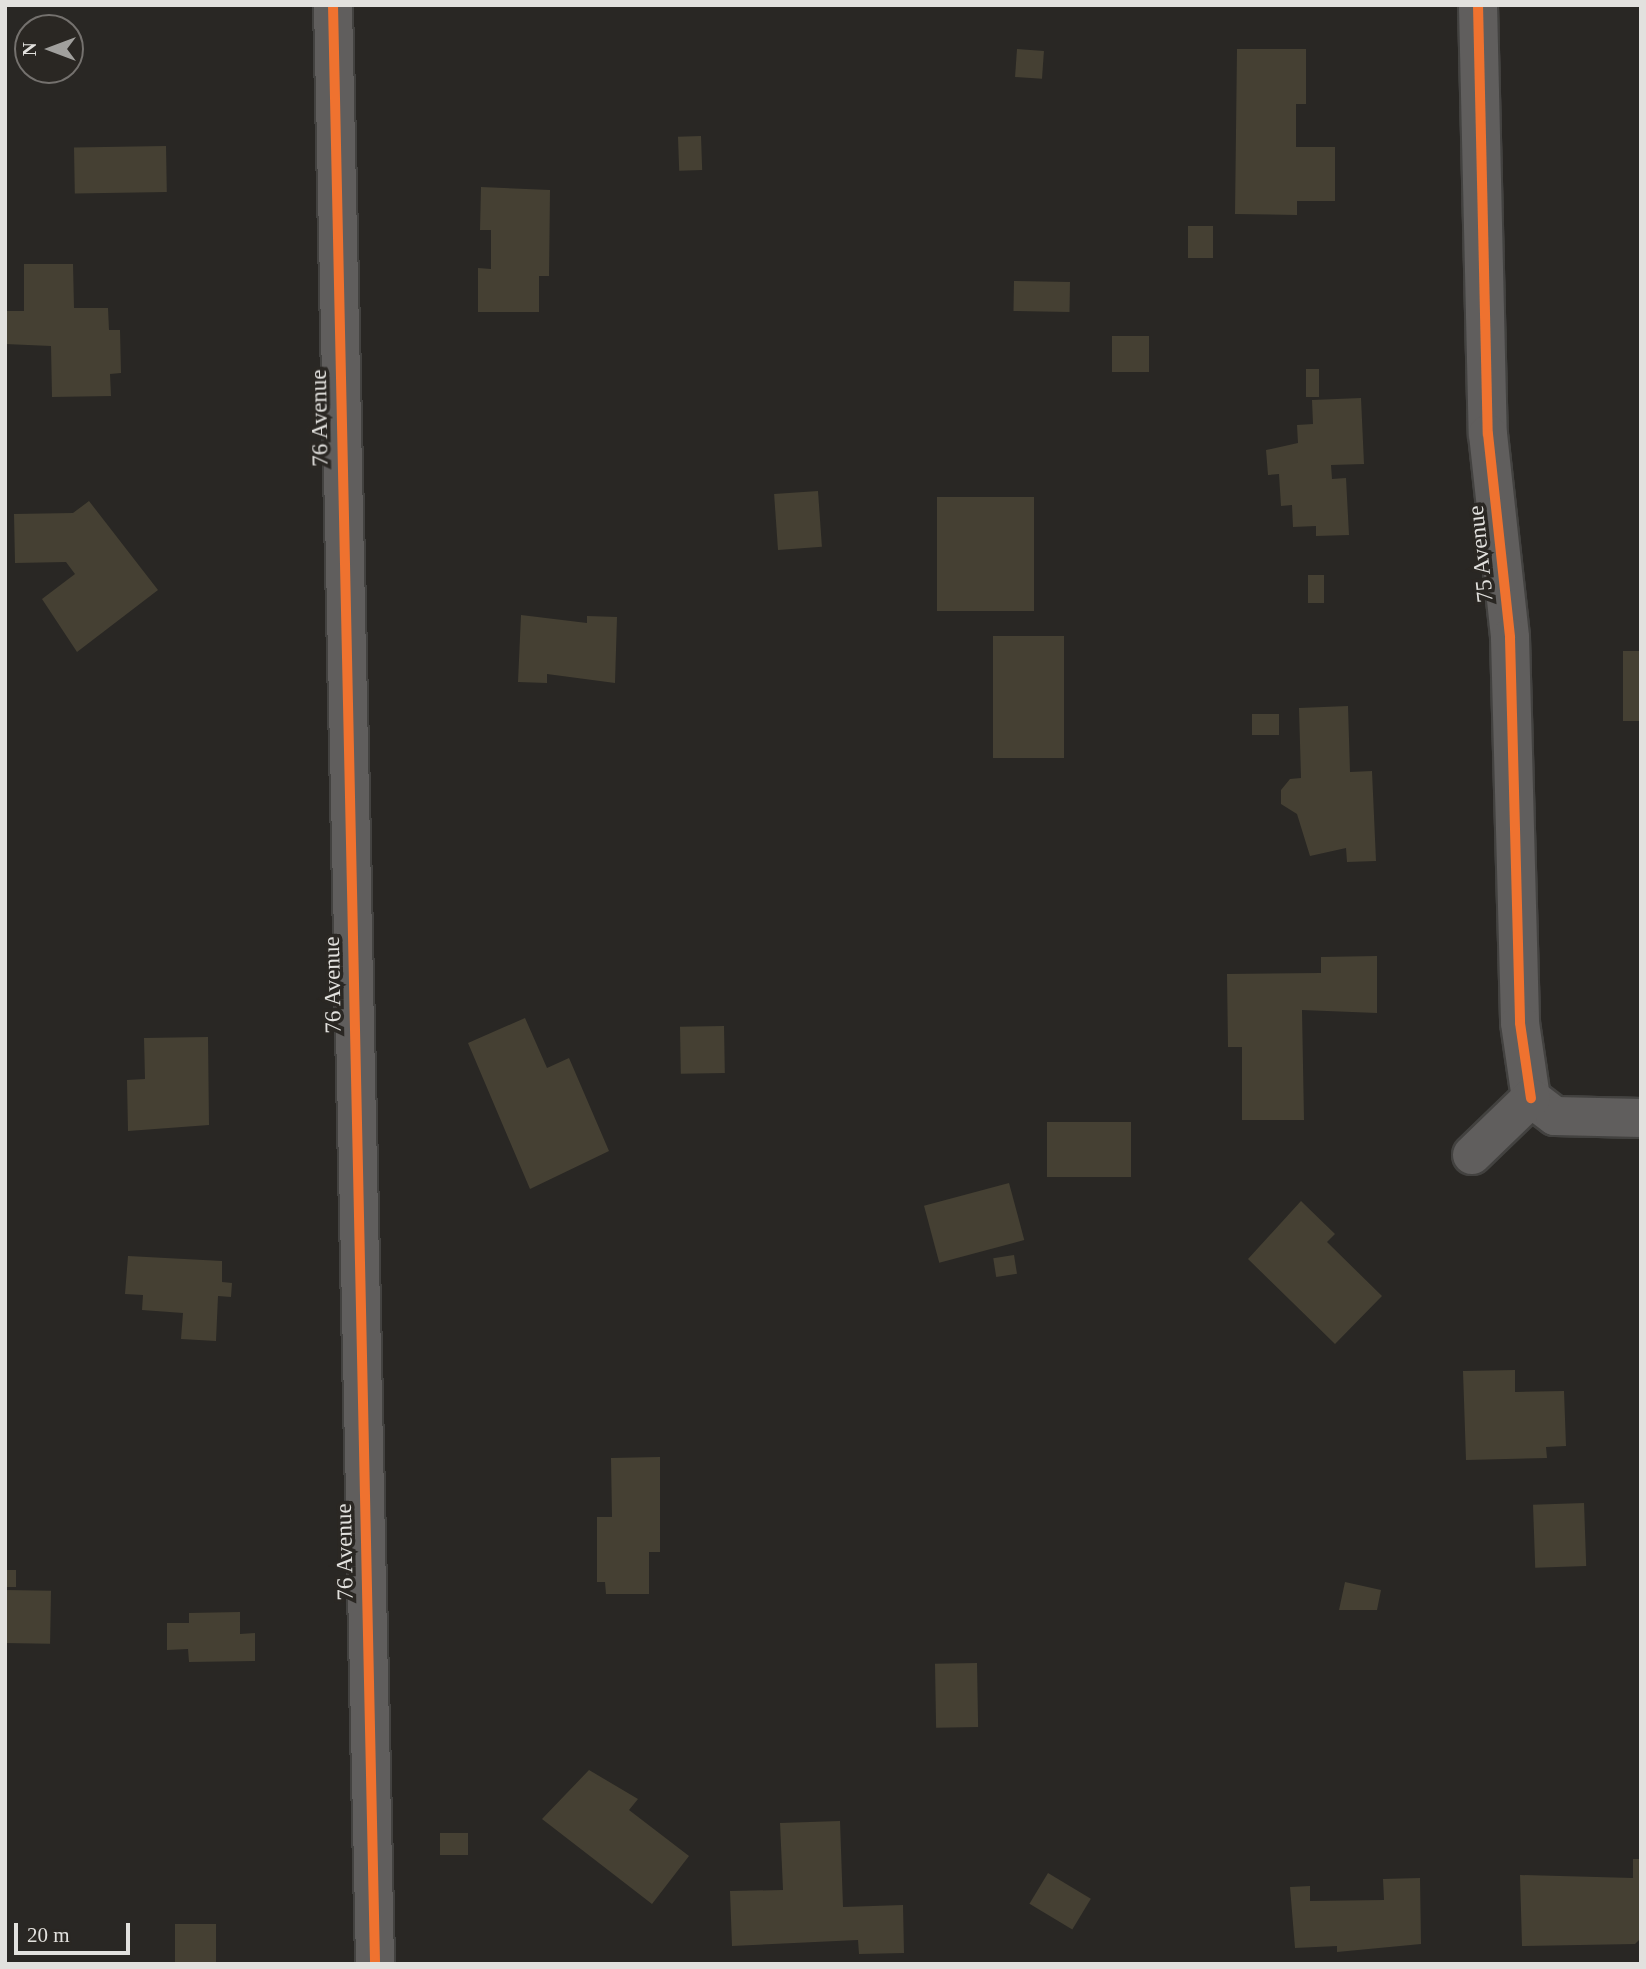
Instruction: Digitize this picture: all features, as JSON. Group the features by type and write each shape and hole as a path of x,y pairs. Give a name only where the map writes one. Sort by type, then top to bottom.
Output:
{"street":[{"name":"76 Avenue","path":"333,5 375,1964"},
{"name":"75 Avenue","path":"1478,5 1488,434 1510,638 1520,1023 1531,1098"},
{"path":"1472,1155 1531,1098 1555,1116 1641,1118"}],"building":[{"path":"1017,49 1044,51 1042,79 1015,77"},
{"path":"1237,49 1306,49 1306,104 1296,104 1296,147 1335,147 1335,201 1297,201 1297,215 1235,214"},
{"path":"701,136 702,170 679,171 678,137"},
{"path":"166,146 167,192 75,194 74,148"},
{"path":"481,187 550,190 549,276 539,276 539,312 478,312 478,268 491,269 491,230 480,230"},
{"path":"1188,226 1213,226 1213,258 1188,258"},
{"path":"24,264 73,264 74,308 108,308 109,330 120,330 121,373 110,374 111,396 52,397 51,346 5,344 5,311 24,311"},
{"path":"1014,281 1070,282 1069,312 1013,311"},
{"path":"1112,336 1149,336 1149,372 1112,372"},
{"path":"1306,369 1319,369 1319,397 1306,397"},
{"path":"1361,398 1364,464 1331,465 1332,479 1346,478 1349,535 1316,536 1316,526 1293,527 1292,505 1281,506 1279,474 1268,475 1266,450 1298,443 1297,425 1313,424 1312,400"},
{"path":"818,491 822,547 778,550 774,494"},
{"path":"937,497 1034,497 1034,611 937,611"},
{"path":"89,501 158,590 77,652 42,599 75,574 66,562 15,563 14,514 73,513"},
{"path":"1308,575 1324,575 1324,603 1308,603"},
{"path":"521,615 587,623 587,616 617,617 615,683 547,674 547,683 518,682"},
{"path":"993,636 1064,636 1064,758 993,758"},
{"path":"1623,651 1641,651 1641,721 1623,721"},
{"path":"1348,706 1350,772 1372,771 1376,861 1347,862 1346,848 1310,856 1297,814 1281,804 1281,790 1290,779 1301,778 1299,708"},
{"path":"1252,714 1279,714 1279,735 1252,735"},
{"path":"1377,956 1377,1013 1302,1010 1304,1120 1242,1120 1242,1047 1228,1047 1227,974 1321,973 1321,957"},
{"path":"525,1018 547,1068 569,1058 609,1151 530,1189 468,1043"},
{"path":"724,1026 725,1073 681,1074 680,1027"},
{"path":"208,1037 209,1125 128,1131 127,1080 145,1079 144,1038"},
{"path":"1047,1122 1131,1122 1131,1177 1047,1177"},
{"path":"1009,1183 1024,1240 939,1263 924,1206"},
{"path":"1301,1201 1335,1234 1327,1242 1382,1296 1335,1344 1248,1259"},
{"path":"1014,1255 1017,1274 996,1277 993,1258"},
{"path":"128,1256 222,1261 222,1282 232,1283 231,1297 218,1296 216,1341 181,1339 183,1313 142,1310 143,1295 125,1294"},
{"path":"1515,1370 1515,1392 1564,1391 1566,1446 1546,1447 1547,1458 1466,1460 1463,1371"},
{"path":"660,1457 660,1552 649,1552 649,1594 606,1594 605,1582 597,1582 597,1517 612,1517 611,1458"},
{"path":"1584,1503 1586,1566 1535,1568 1533,1505"},
{"path":"5,1570 16,1570 16,1587 5,1587"},
{"path":"1345,1582 1381,1590 1377,1610 1339,1610"},
{"path":"5,1590 51,1591 50,1644 5,1643"},
{"path":"240,1612 240,1634 255,1633 255,1661 189,1662 188,1649 167,1650 167,1623 189,1623 189,1613"},
{"path":"977,1663 978,1727 936,1728 935,1664"},
{"path":"589,1770 638,1799 629,1810 689,1856 652,1904 542,1819"},
{"path":"840,1821 843,1907 903,1905 904,1953 859,1954 858,1940 732,1946 730,1891 783,1890 780,1823"},
{"path":"440,1833 468,1833 468,1855 440,1855"},
{"path":"1633,1859 1641,1859 1641,1938 1635,1944 1522,1946 1520,1875 1633,1878"},
{"path":"1048,1873 1091,1899 1072,1930 1029,1904"},
{"path":"1420,1878 1421,1944 1337,1952 1337,1946 1295,1948 1290,1887 1310,1886 1310,1901 1384,1900 1383,1879"},
{"path":"175,1924 216,1924 216,1964 175,1964"}],"cycle path":[{"path":"333,5 375,1964"},
{"path":"1478,5 1488,434 1510,638 1520,1023 1531,1098"}]}
